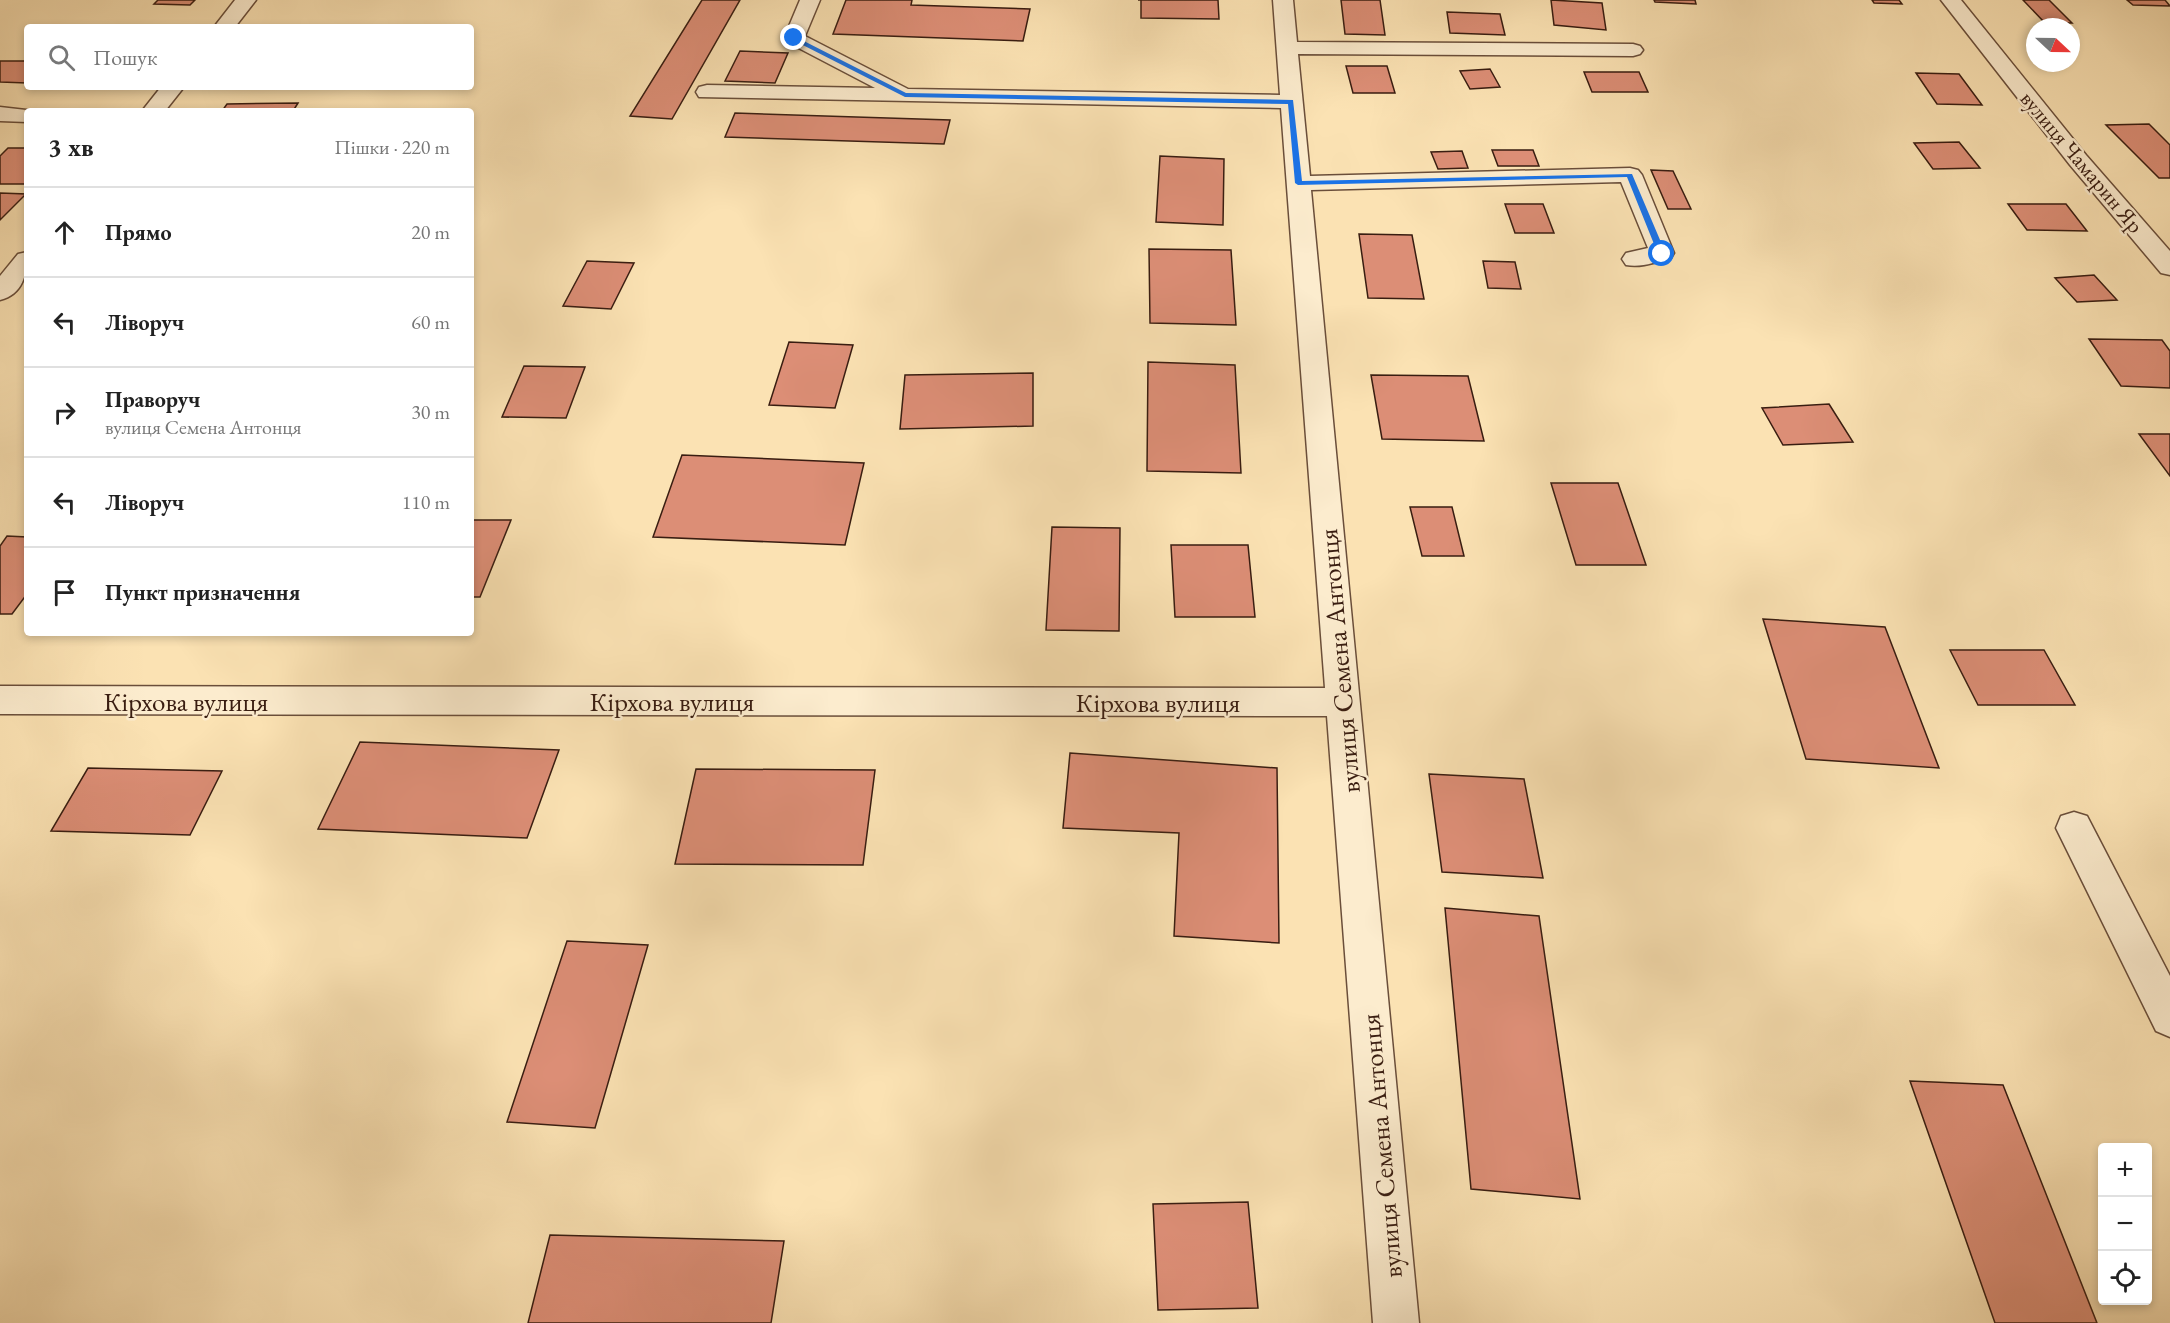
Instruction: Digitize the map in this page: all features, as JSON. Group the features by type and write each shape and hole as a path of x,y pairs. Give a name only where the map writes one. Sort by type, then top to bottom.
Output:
{"street":[{"path":"226,24 246,0"},
{"path":"810,0 794,38 905,95"},
{"name":"вулиця Семена Антонця","path":"1282,0 1396,1323"},
{"name":"вулиця Чамарин Яр","path":"1951,0 2078,160 2170,267"},
{"path":"1287,48 1633,50"},
{"path":"156,108 170,90"},
{"path":"707,92 1291,102"},
{"path":"0,114 24,115"},
{"path":"1298,183 1630,175 1662,254 1635,259"},
{"path":"0,292 24,264"},
{"name":"Кірхова вулиця","path":"0,700 1343,702"},
{"path":"2074,828 2170,1017"}],"building":[{"path":"158,0 195,0 190,5 154,4"},
{"path":"702,0 740,0 672,119 630,116"},
{"path":"846,0 912,0 911,5 1030,9 1023,41 833,34"},
{"path":"1141,0 1218,0 1219,19 1141,18"},
{"path":"1341,0 1380,0 1385,35 1345,34"},
{"path":"1551,0 1602,3 1606,30 1554,25"},
{"path":"1654,0 1695,0 1696,4 1655,2"},
{"path":"1872,0 1899,0 1902,4 1874,3"},
{"path":"2023,0 2049,0 2067,18 2040,18"},
{"path":"2127,0 2165,0 2170,6 2133,5"},
{"path":"1447,12 1500,14 1505,35 1450,33"},
{"path":"740,51 788,53 775,83 725,81"},
{"path":"0,61 24,61 24,83 0,82"},
{"path":"1346,66 1387,66 1395,93 1353,93"},
{"path":"1490,69 1500,87 1470,89 1460,71"},
{"path":"1584,72 1639,72 1648,92 1592,92"},
{"path":"1916,73 1959,74 1982,105 1937,104"},
{"path":"298,103 295,108 224,108 227,104"},
{"path":"735,113 950,120 944,144 725,137"},
{"path":"2149,124 2170,145 2170,178 2159,178 2106,125"},
{"path":"1959,142 1980,168 1933,169 1914,143"},
{"path":"8,148 24,148 24,184 0,184 0,156"},
{"path":"1492,150 1533,150 1539,166 1498,166"},
{"path":"1462,151 1468,168 1438,169 1431,152"},
{"path":"1160,156 1224,159 1223,225 1156,222"},
{"path":"1651,170 1673,171 1691,209 1668,209"},
{"path":"0,193 24,194 24,196 0,220"},
{"path":"1505,204 1543,204 1554,233 1515,233"},
{"path":"2008,204 2066,204 2087,231 2027,230"},
{"path":"1359,234 1412,235 1424,299 1368,298"},
{"path":"1149,249 1231,250 1236,325 1150,323"},
{"path":"587,261 634,263 611,309 563,306"},
{"path":"1483,261 1515,262 1521,289 1488,288"},
{"path":"2094,275 2117,300 2077,302 2055,278"},
{"path":"2089,339 2162,340 2170,351 2170,388 2121,386"},
{"path":"789,342 853,345 835,408 769,405"},
{"path":"1148,362 1235,365 1241,473 1147,471"},
{"path":"524,366 585,367 566,418 502,417"},
{"path":"1033,373 1033,426 900,429 905,375"},
{"path":"1371,375 1468,376 1484,441 1382,439"},
{"path":"1829,404 1853,442 1783,445 1762,408"},
{"path":"2139,434 2170,434 2170,476"},
{"path":"682,455 864,463 845,545 653,537"},
{"path":"1551,483 1618,483 1646,565 1576,565"},
{"path":"1410,507 1452,507 1464,556 1422,556"},
{"path":"474,520 511,520 480,597 474,597"},
{"path":"1052,527 1120,528 1119,631 1046,630"},
{"path":"7,536 24,537 24,598 12,614 0,614 0,546"},
{"path":"1171,545 1248,545 1255,617 1175,617"},
{"path":"1763,619 1885,627 1939,768 1806,759"},
{"path":"1950,650 2044,650 2075,705 1978,705"},
{"path":"360,742 559,750 527,838 318,829"},
{"path":"1070,753 1277,768 1279,943 1174,936 1179,833 1063,828"},
{"path":"88,768 222,771 190,835 51,831"},
{"path":"696,769 875,770 863,865 675,864"},
{"path":"1429,774 1524,779 1543,878 1442,872"},
{"path":"1445,908 1539,916 1580,1199 1471,1189"},
{"path":"567,941 648,945 595,1128 507,1122"},
{"path":"1910,1081 2003,1085 2097,1323 1995,1323"},
{"path":"1248,1202 1258,1308 1158,1310 1153,1204"},
{"path":"550,1235 784,1241 771,1323 528,1323"}],"route":[{"path":"794,38 905,95 1291,102 1298,183 1630,175 1662,254"}]}
